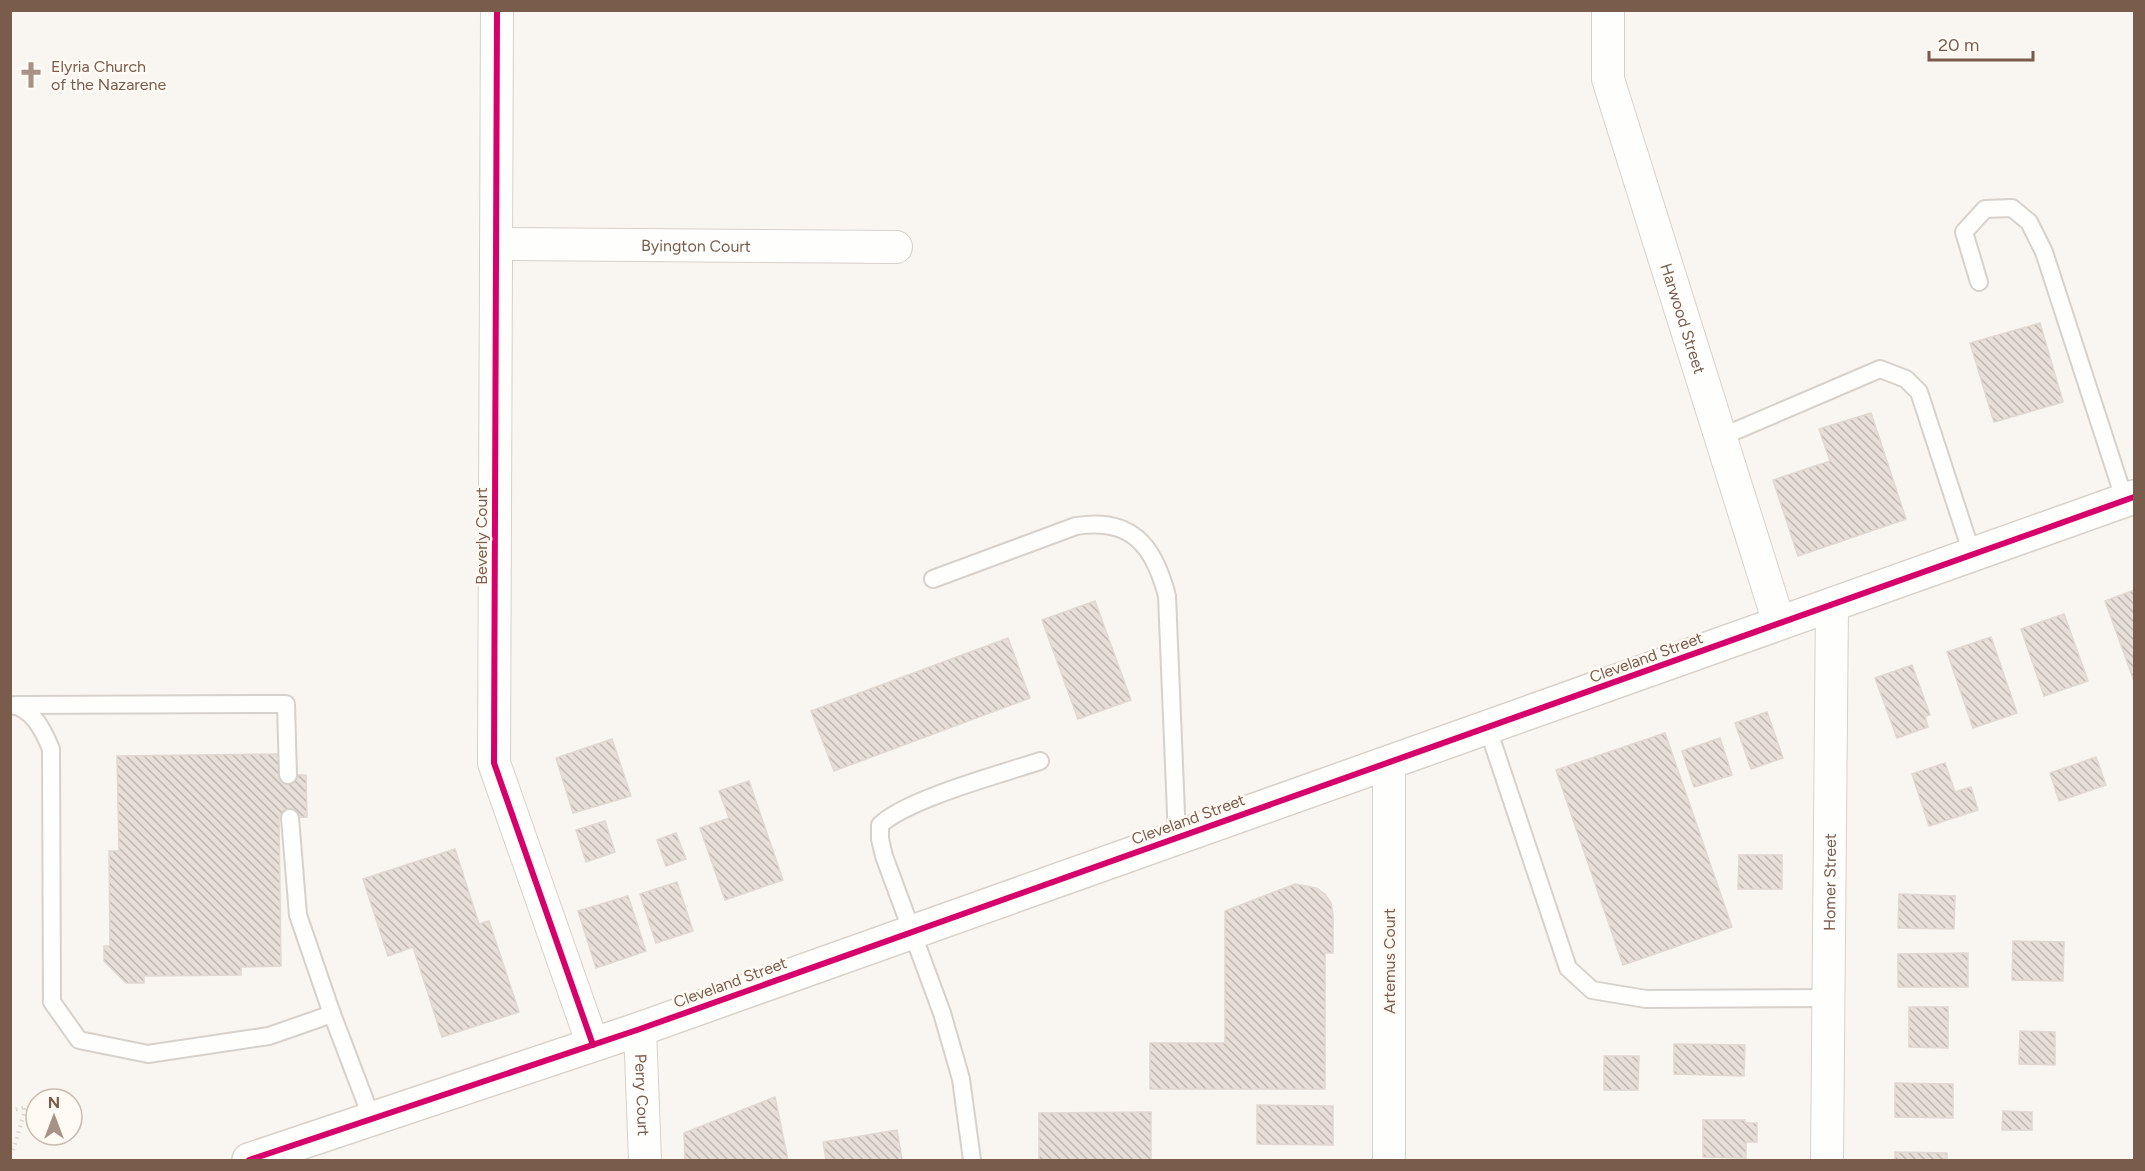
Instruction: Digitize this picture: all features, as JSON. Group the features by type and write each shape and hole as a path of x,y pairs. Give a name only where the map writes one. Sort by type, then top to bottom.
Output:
{"main road":[{"name":"Cleveland Street","path":"249,1161 593,1046 2130,499"}],"street":[{"name":"Beverly Court","path":"497,10 494,763 593,1046"},
{"name":"Harwood Street","path":"1608,10 1608,79 1779,623"},
{"name":"Byington Court","path":"496,244 896,247"},
{"name":"Homer Street","path":"1827,1161 1832,604"},
{"name":"Artemus Court","path":"1389,762 1389,1161"},
{"name":"Perry Court","path":"640,1029 645,1161"}],"lane":[{"path":"1979,282 1964,232 1985,209 2012,208 2029,222 2044,252 2130,499"},
{"path":"1720,437 1880,369 1906,379 1919,392 1972,554"},
{"path":"933,579 1076,526 1094,523 1120,527 1134,535 1149,549 1160,568 1167,597 1177,837"},
{"path":"14,705 286,704 288,775"},
{"path":"14,705 40,724 51,749 52,1002 79,1040 148,1054 269,1036 332,1014"},
{"path":"1488,729 1568,968 1592,990 1646,999 1829,998"},
{"path":"972,1161 961,1079 942,1013 910,932 884,856 880,825 890,816 924,801 1040,761"},
{"path":"290,818 298,915 372,1119"}],"path":[{"path":"10,1111 26,1107 12,1154"}],"building":[{"path":"2040,323 2063,402 1994,422 1970,343"},
{"path":"1871,413 1906,519 1798,556 1773,480 1830,461 1819,429"},
{"path":"2134,590 2134,681 2105,601"},
{"path":"1095,601 1131,700 1078,719 1042,620"},
{"path":"2064,614 2088,681 2044,696 2021,629"},
{"path":"1991,637 2017,713 1973,728 1947,652"},
{"path":"1008,638 1030,698 834,771 811,711"},
{"path":"1912,665 1930,715 1925,716 1928,727 1897,738 1875,678"},
{"path":"1767,712 1783,758 1751,769 1735,723"},
{"path":"1665,733 1732,927 1623,965 1556,770"},
{"path":"1720,738 1732,775 1694,787 1682,751"},
{"path":"612,739 631,796 573,813 556,758"},
{"path":"280,754 280,775 306,775 307,817 279,818 281,966 241,967 241,975 144,976 144,983 126,983 104,961 104,946 110,946 109,851 119,851 117,756"},
{"path":"2096,757 2106,785 2059,801 2050,773"},
{"path":"1945,763 1955,792 1971,787 1978,810 1929,826 1912,774"},
{"path":"749,781 783,880 725,900 700,828 729,818 719,791"},
{"path":"605,821 615,852 586,862 576,830"},
{"path":"676,833 686,859 666,866 657,840"},
{"path":"455,849 479,924 489,921 519,1012 442,1037 413,947 388,956 363,879"},
{"path":"1739,855 1782,855 1782,889 1738,889"},
{"path":"677,882 693,931 656,943 640,894"},
{"path":"1295,884 1316,888 1325,894 1331,903 1333,915 1333,953 1325,953 1325,1089 1150,1089 1150,1043 1225,1043 1225,911"},
{"path":"1899,894 1955,896 1954,929 1898,928"},
{"path":"628,896 646,951 596,968 578,911"},
{"path":"2013,941 2064,942 2063,981 2012,980"},
{"path":"1968,953 1968,987 1898,987 1898,954"},
{"path":"1909,1007 1948,1007 1948,1048 1909,1047"},
{"path":"2020,1031 2055,1032 2055,1065 2019,1064"},
{"path":"1674,1044 1745,1045 1744,1076 1674,1074"},
{"path":"1604,1056 1639,1056 1638,1090 1604,1090"},
{"path":"1895,1083 1953,1084 1953,1118 1895,1117"},
{"path":"775,1097 788,1160 685,1160 684,1133"},
{"path":"1257,1105 1333,1106 1333,1145 1257,1144"},
{"path":"2003,1111 2032,1112 2032,1130 2002,1130"},
{"path":"1151,1112 1151,1160 1039,1160 1039,1113"},
{"path":"1703,1120 1745,1120 1745,1123 1757,1123 1757,1142 1746,1142 1746,1158 1703,1157"},
{"path":"897,1130 902,1160 826,1160 823,1142"},
{"path":"1895,1152 1947,1153 1947,1160 1895,1160"}],"cycle path":[{"path":"497,10 494,763 593,1045"},
{"path":"249,1160 640,1029 2134,497"}],"place":[{"name":"Elyria Church of the Nazarene","path":"31,75"}]}
